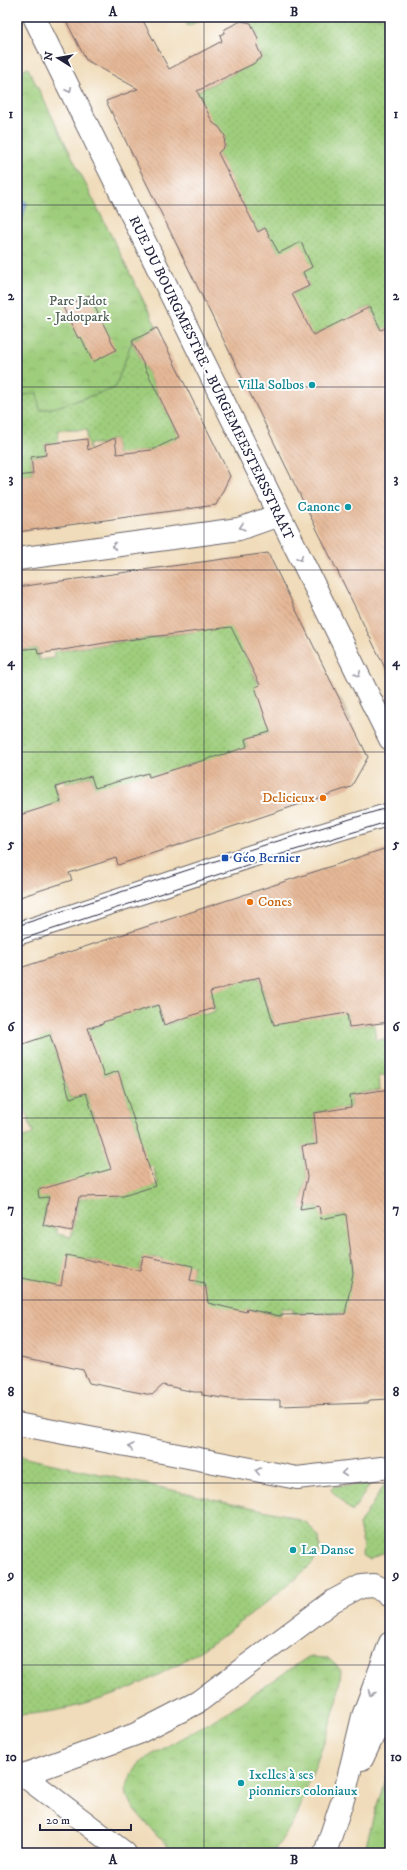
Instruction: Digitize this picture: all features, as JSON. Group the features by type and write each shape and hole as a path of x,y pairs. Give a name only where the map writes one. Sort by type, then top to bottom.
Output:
{"street":[{"name":"RUE DU BOURGMESTRE - BURGEMEESTERSSTRAAT","path":"34,17 390,739"},
{"path":"17,559 239,529 280,515"},
{"path":"17,934 264,852 390,814"},
{"path":"17,1424 297,1478 390,1468"},
{"path":"20,1774 136,1734 198,1702 333,1601 361,1586 374,1585 389,1592 390,1595"},
{"path":"325,1853 344,1796 363,1716 390,1643"},
{"path":"344,1796 390,1700"},
{"path":"20,1774 125,1853"}],"green space":[{"path":"183,17 207,17 188,26"},
{"path":"250,17 390,17 390,326 381,330 370,307 361,310 373,335 334,325 313,335 276,302 309,286 303,272 279,253 265,228 257,232 217,151 224,147 225,136 219,127 213,123 189,96 260,60 262,57 256,44 258,39 252,26 241,21"},
{"name":"Parc Jadot - Jadotpark","path":"28,68 157,328 132,341 115,388 56,407 40,410 37,393 17,396 17,71"},
{"path":"132,341 179,437 157,449 129,453 119,469 115,438 101,444 89,444 91,459 57,443 45,444 46,455 31,457 33,474 17,476 17,396 37,393 41,410 56,407 115,388","holes":["58,430 87,430 87,444 58,442"]},
{"path":"218,591 259,686 339,697 351,721 275,744 270,732 245,739 247,747 200,786 194,763 179,768 185,790 98,796 91,776 66,784 64,779 54,782 60,802 17,827 17,650 37,648 39,660 54,658 53,646 57,651 193,632 190,601"},
{"path":"325,937 347,1014 349,1027 374,1024 376,1040 386,1039 390,1075 379,1076 380,1090 350,1095 351,1107 314,1113 317,1144 302,1146 307,1177 300,1209 319,1206 322,1218 348,1214 353,1273 368,1272 351,1313 293,1313 293,1309 282,1308 280,1316 247,1309 244,1322 202,1302 205,1283 190,1280 193,1266 155,1298 162,1258 143,1257 138,1278 87,1259 84,1271 60,1290 17,1277 17,1139 33,1134 25,1109 17,1111 17,1046 43,1013 70,1098 86,1093 103,1143 137,1131 118,1072 104,1076 68,1035 103,1024 102,1018 141,998 145,1009 158,1005 164,1025 178,1021 192,981 203,1015 215,1011 209,991 259,977 274,1025","holes":["153,1166 158,1184 153,1186 147,1168","114,1177 121,1196 112,1196 106,1180","81,1178 87,1198 79,1199 71,1237 57,1234 56,1228 43,1225 48,1200"]},
{"path":"17,1456 286,1515 307,1523 319,1537 320,1550 312,1564 280,1591 212,1643 176,1665 139,1684 100,1699 60,1710 17,1715"},
{"path":"385,1484 390,1484 390,1549 369,1560 362,1556 363,1545 359,1525"},
{"path":"370,1485 352,1512 331,1490 334,1486"},
{"path":"308,1657 328,1658 341,1670 338,1697 325,1740 296,1818 273,1853 179,1853 157,1836 135,1810 127,1796 126,1788 131,1776 141,1761 224,1714"},
{"path":"390,1766 390,1853 364,1853 375,1811"}],"water":[{"path":"21,197 27,203 23,218 17,219 17,199"}],"building":[{"path":"64,17 141,17 169,69 222,41 220,35 224,33 225,29 241,21 251,23 258,39 257,46 262,57 253,64 197,91 213,123 219,127 225,136 224,147 218,153 258,232 265,228 279,253 301,242 312,267 303,272 309,286 292,294 313,335 370,307 381,330 390,326 390,678 106,101 138,89 86,60"},
{"path":"89,295 116,350 93,362 81,337 78,338 63,307"},
{"path":"157,328 230,476 216,505 17,532 17,476 33,474 31,457 46,455 45,444 87,439 88,450 115,438 117,454 152,450 179,437 132,341"},
{"path":"268,553 368,757 351,787 118,865 116,858 69,873 72,880 17,898 17,816 61,802 56,787 91,776 95,788 148,773 149,777 247,747 245,739 270,732 255,687 260,685 231,627 111,642 38,654 37,648 17,650 17,587"},
{"path":"390,847 390,1022 349,1027 347,1013 274,1025 259,977 210,992 214,1008 164,1025 158,1005 88,1028 104,1076 118,1071 155,1186 123,1196 79,1197 72,1231 43,1225 49,1197 39,1198 38,1190 111,1169 86,1093 70,1098 50,1035 17,1046 17,969"},
{"path":"390,1089 390,1399 370,1400 368,1403 280,1406 280,1400 230,1399 202,1395 202,1392 194,1392 163,1385 152,1395 89,1383 83,1370 17,1356 17,1277 61,1286 66,1255 140,1271 143,1256 193,1266 190,1280 205,1283 208,1303 246,1312 247,1309 280,1316 345,1314 353,1273 346,1214 321,1219 319,1206 300,1209 307,1177 302,1146 317,1144 314,1113 351,1107 350,1095"}],"tram line":[{"path":"17,926 255,848 390,807"},
{"path":"17,941 259,861 390,821"}],"place":[{"name":"Villa Solbos","path":"312,385"},
{"name":"Canone","path":"348,507"},
{"name":"Delicieux","path":"323,798"},
{"name":"Géo Bernier","path":"225,858"},
{"name":"Cones","path":"250,902"},
{"name":"La Danse","path":"293,1550"},
{"name":"Ixelles à ses pionniers coloniaux","path":"241,1783"}]}
